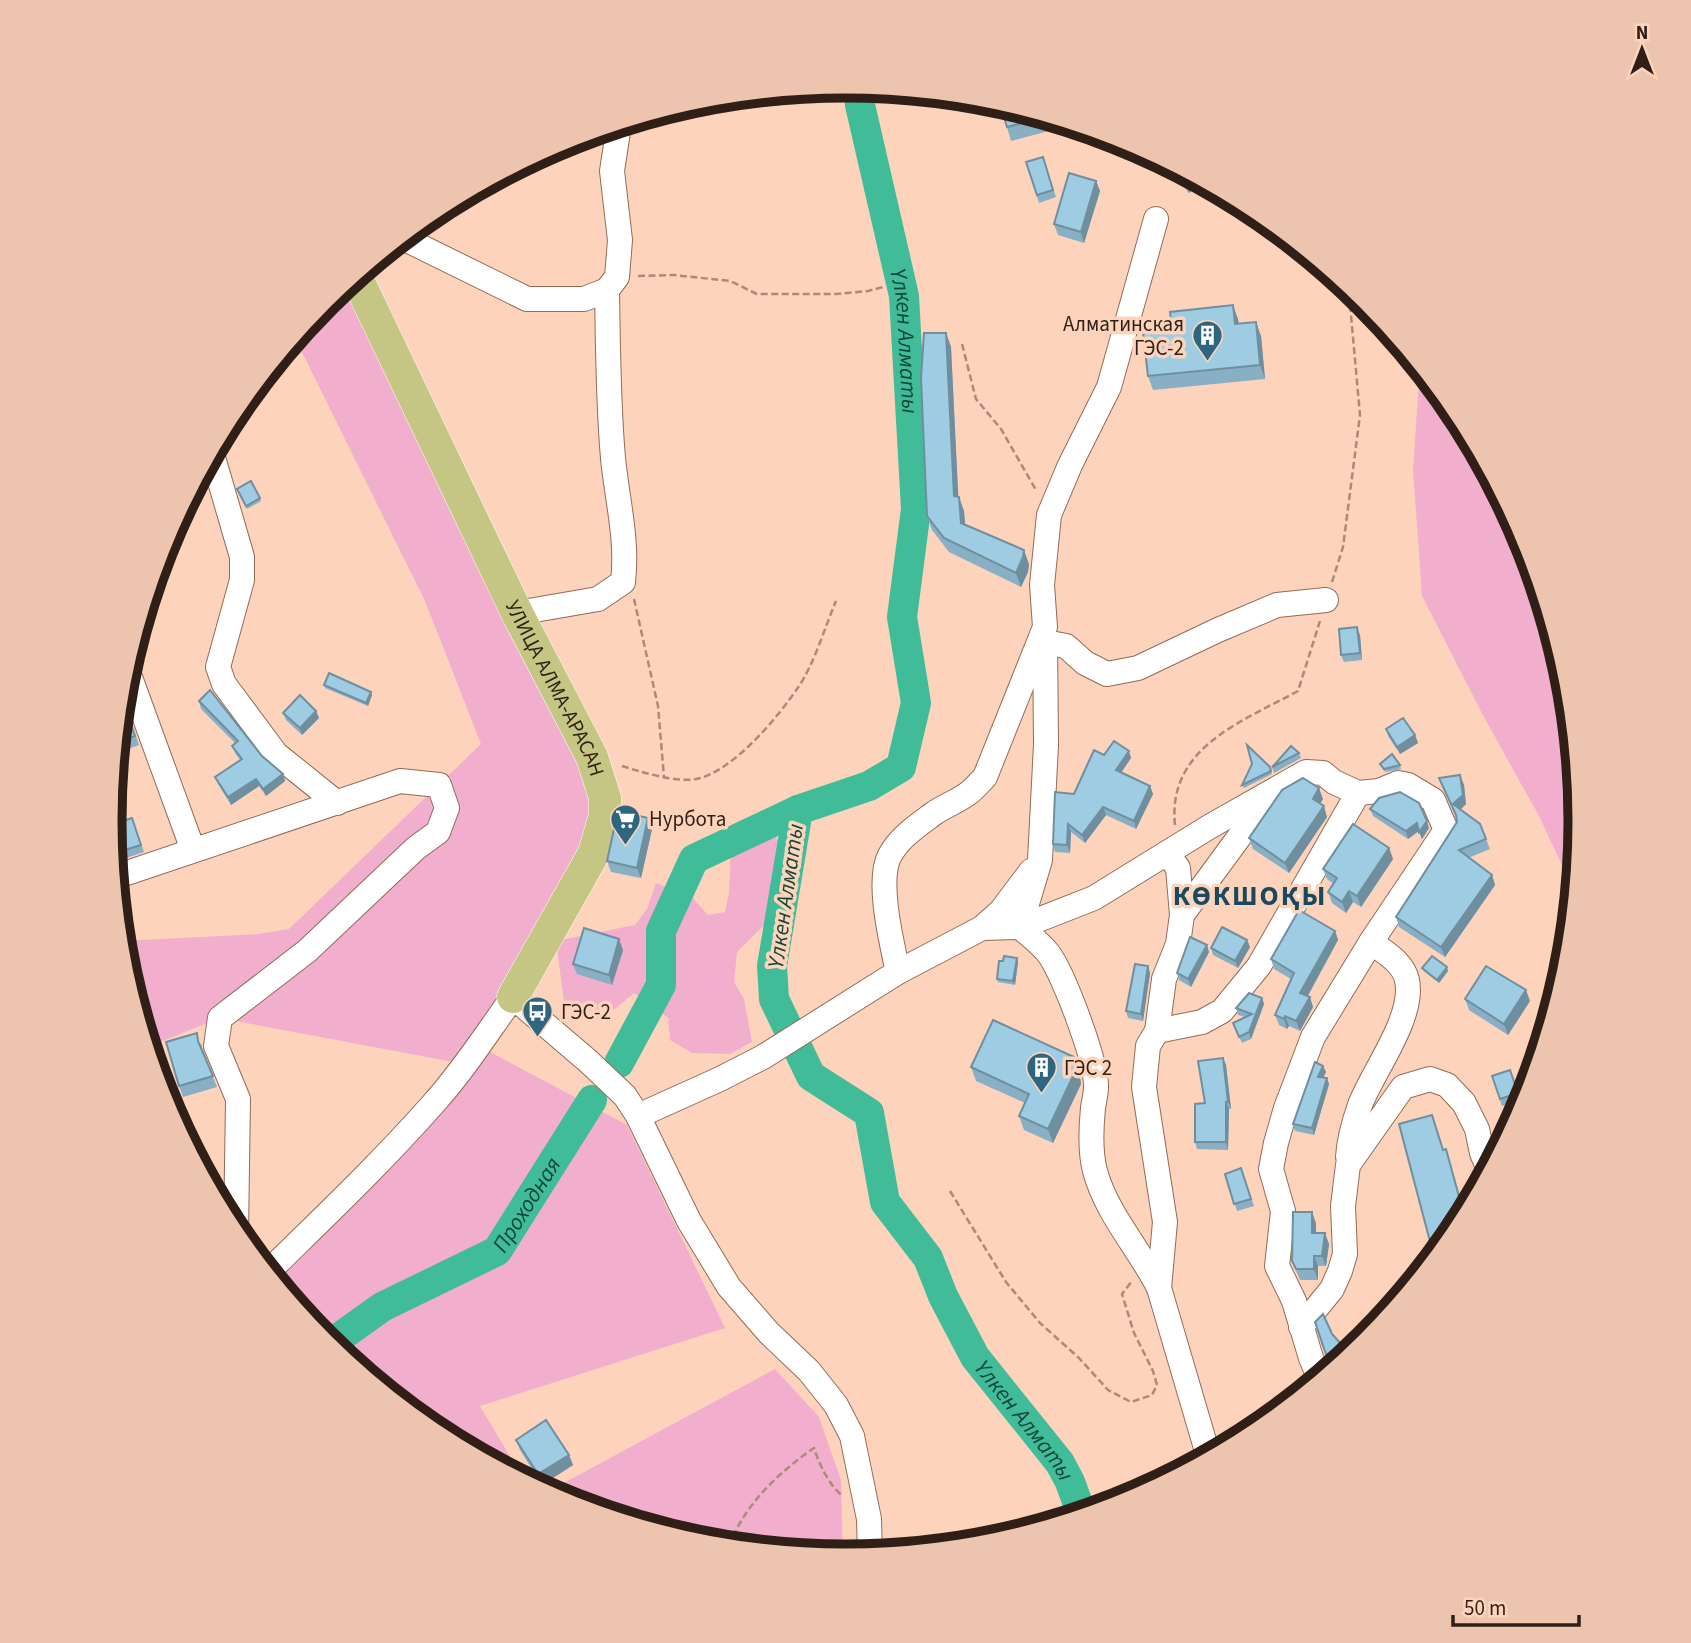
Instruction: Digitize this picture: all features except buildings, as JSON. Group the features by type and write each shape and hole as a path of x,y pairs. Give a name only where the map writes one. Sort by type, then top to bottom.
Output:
{"main road":[{"name":"УЛИЦА АЛМА-АРАСАН","path":"360,285 517,613 592,757 605,798 605,815 594,853 513,997"}],"street":[{"path":"517,613 598,599 623,582 623,517 614,468 608,405 612,283 620,240 612,171 617,135"},
{"path":"1020,927 1040,860 1046,745 1042,585 1049,515 1070,465 1109,387 1156,219"},
{"path":"413,242 527,299 584,299 612,283"},
{"path":"216,466 242,557 242,580 218,667 231,694 276,754 337,803"},
{"path":"1045,635 1066,646 1085,663 1107,674 1138,668 1277,605 1326,600"},
{"path":"898,972 887,911 885,885 888,857 912,830 936,811 970,792 985,777 1045,635"},
{"path":"134,689 193,850"},
{"path":"982,928 1020,927 1094,898 1306,772 1323,773 1334,782 1358,793 1379,791 1398,783 1408,785 1433,800 1446,830 1371,942 1313,1037 1286,1108 1271,1168 1283,1212 1277,1266 1294,1301 1316,1370"},
{"path":"124,874 400,781 439,785 447,808 438,832 416,848 307,951 220,1018 216,1046 238,1099 236,1211"},
{"path":"1182,915 1274,789"},
{"path":"1157,1031 1202,1022 1222,1011 1259,966 1358,793"},
{"path":"1148,1268 1165,1236 1166,1222 1144,1087 1148,1046 1157,1031 1164,979 1178,944 1182,915 1178,869 1167,853"},
{"path":"631,1106 720,1079 763,1057 898,972 982,928 1001,911 1040,860"},
{"path":"1020,927 1048,953 1069,997 1094,1063 1097,1088 1093,1110 1094,1168 1103,1195 1148,1268 1206,1449"},
{"path":"1301,1327 1332,1289 1340,1271 1345,1254 1343,1206 1349,1140 1360,1104 1396,1035 1407,1002 1407,979 1399,963 1371,942"},
{"path":"513,997 588,1061 631,1106 689,1221 729,1287 769,1334 810,1371 836,1405 852,1436 869,1519 870,1544"},
{"name":"УЛИЦА АЛМА-АРАСАН","path":"275,1265 435,1103 513,997"},
{"path":"1348,1165 1403,1087 1430,1079 1447,1085 1464,1103 1478,1129 1485,1159"},
{"path":"1148,1268 1148,1255 1156,1251 1165,1236"}],"path":[{"path":"612,283 674,275 730,281 757,294 838,294 883,287"},
{"path":"962,344 976,399 1018,455 1049,515"},
{"path":"623,582 634,595 658,705 664,777"},
{"path":"592,757 664,777 695,779 720,769 772,721 800,684 836,601"},
{"path":"950,1191 1006,1282 1040,1322 1079,1358 1108,1390 1131,1402 1152,1395 1157,1385 1153,1371 1133,1333 1122,1294 1128,1284 1148,1268"},
{"path":"733,1536 769,1483 814,1448 821,1468 832,1482 834,1490 846,1498 860,1474"}],"shaded area":[{"path":"360,285 605,815 479,1046 627,1125 725,1328 480,1406 514,1464 444,1423 368,1365 302,1299 275,1265 464,1064 220,1018 157,1043 132,940 259,934 289,929 481,744 425,601 299,347"},
{"path":"1419,381 1472,460 1514,545 1531,589 1555,680 1563,727 1569,822 1566,875 1539,816 1485,719 1422,596 1413,470"},
{"path":"775,835 781,847 766,923 737,952 734,982 744,999 752,1042 730,1054 692,1053 670,1040 668,1018 634,993 615,1009 581,1011 564,1001 556,941 635,925 647,909 656,883 693,898 708,915 725,912 729,893 731,848"},
{"path":"775,1369 819,1417 841,1480 843,1545 751,1539 704,1531 613,1507 559,1485"}],"waterway":[{"name":"Үлкен Алматы","path":"859,99 904,296 916,509 902,617 916,703 901,767 869,786 798,810 772,966 774,999 811,1076 869,1113 885,1202 928,1258 943,1296 975,1357 1060,1463 1079,1507"},
{"name":"Проходная","path":"619,1063 661,985 661,931 694,859 798,810"},
{"name":"Проходная","path":"339,1338 382,1307 497,1251 592,1100"}],"place":[{"name":"Алматинская ГЭС-2","path":"1207,363"},
{"name":"Нурбота","path":"626,846"},
{"name":"ГЭС-2","path":"538,1039"},
{"name":"ГЭС 2","path":"1041,1095"}],"district":[{"name":"КӨКШОҚЫ","path":"1250,895"}]}
